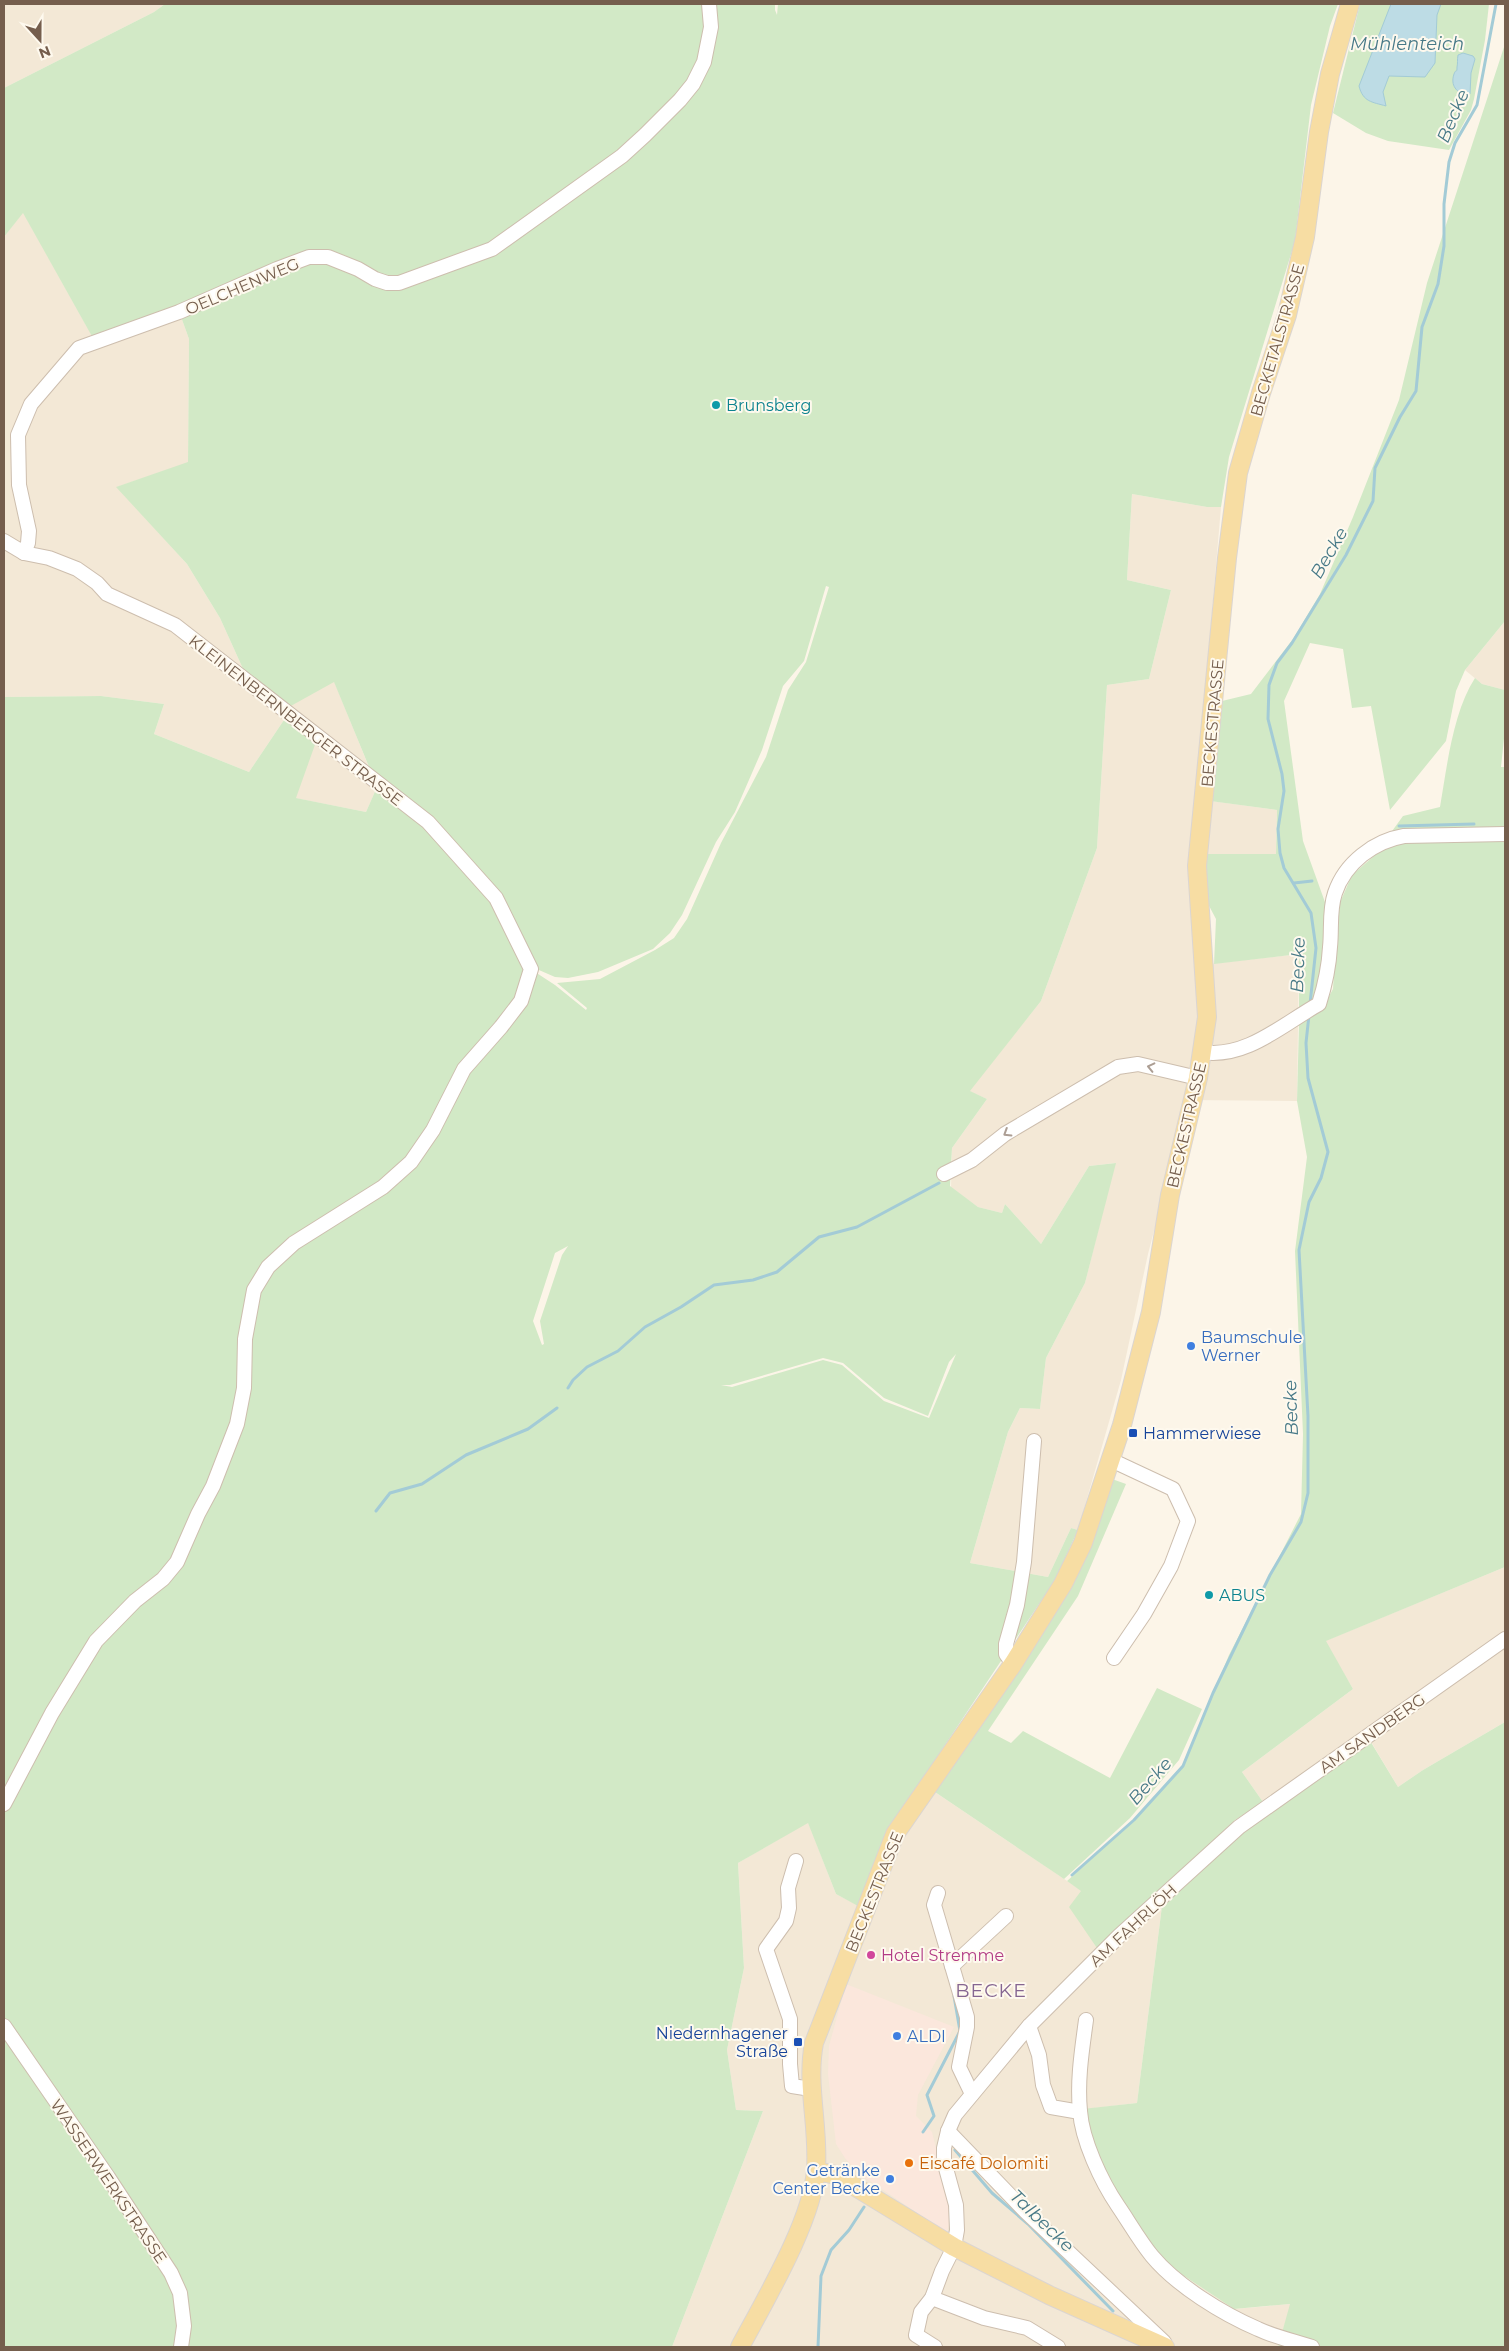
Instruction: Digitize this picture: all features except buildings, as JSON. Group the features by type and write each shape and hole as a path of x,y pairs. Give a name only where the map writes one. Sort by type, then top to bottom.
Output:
{"main road":[{"name":"BECKETALSTRASSE","path":"1227,558 1238,473 1261,393 1289,307 1305,237 1319,132 1328,84 1350,4"},
{"name":"BECKESTRASSE","path":"811,2089 811,2059 814,2043 895,1834 1013,1664 1063,1584 1079,1551 1122,1425 1151,1312 1170,1195 1198,1078 1207,1017 1197,866 1227,558"},
{"path":"740,2347 785,2261 809,2206 816,2171 817,2141 811,2089"},
{"path":"816,2171 836,2175 954,2247 1049,2295 1165,2347"}],"street":[{"name":"OELCHENWEG","path":"24,554 29,530 19,485 18,435 31,404 80,348 180,312 277,269 309,257 328,257 342,261 375,279 387,283 398,283 492,250 622,156 680,100 693,84 704,62 711,27 708,4"},
{"name":"KLEINENBERNBERGER STRASSE","path":"4,541 24,554 49,558 77,569 97,583 107,594 175,625 428,822 496,898 531,969 521,1001 464,1069 433,1130 410,1162 384,1187 294,1243 268,1267 254,1290 245,1339 244,1388 236,1424 213,1486 198,1514 177,1562 163,1580 135,1601 96,1640 52,1713 4,1804"},
{"path":"1202,1052 1217,1054 1244,1048 1319,1004 1325,986 1332,906 1335,892 1345,873 1369,849 1390,839 1404,836 1505,834"},
{"path":"944,1174 972,1160 1005,1134 1118,1068 1138,1064 1198,1078"},
{"path":"1013,1664 1006,1654 1006,1644 1017,1605 1024,1562 1034,1441"},
{"path":"1111,1460 1173,1490 1188,1521 1171,1566 1144,1614 1114,1658"},
{"name":"AM SANDBERG","path":"1239,1827 1505,1639"},
{"name":"AM FAHRLÖH","path":"954,2247 957,2230 956,2205 944,2161 944,2148 948,2131 955,2115 1029,2026 1119,1936 1239,1827"},
{"path":"796,1861 788,1888 789,1908 786,1921 766,1949 790,2019 792,2086 811,2089"},
{"path":"938,1893 934,1905 967,2017 967,2027 959,2067 972,2094"},
{"path":"952,1966 1006,1916"},
{"path":"1086,2020 1079,2067 1080,2112 1094,2161 1109,2192 1153,2257 1201,2297 1258,2330 1312,2347"},
{"name":"WASSERWERKSTRASSE","path":"4,2026 108,2177 171,2273 180,2293 184,2326 182,2347"},
{"path":"1029,2026 1039,2055 1044,2085 1051,2107 1080,2112"},
{"path":"948,2131 1033,2219 1150,2331 1170,2347"},
{"path":"935,2347 916,2335 921,2312 932,2298 942,2271 954,2247"},
{"path":"932,2298 984,2318 1027,2328 1058,2347"}],"shaded area":[{"path":"4,4 165,4 154,12 4,88"},
{"path":"23,212 96,343 180,314 189,339 188,463 117,487 187,564 220,618 244,671 334,681 377,787 366,812 295,798 318,734 286,717 249,772 154,734 164,704 101,696 4,697 4,237"},
{"path":"1132,494 1207,507 1221,507 1196,799 1277,810 1276,854 1205,854 1199,965 1299,954 1297,1101 1188,1100 1148,1254 1121,1380 1078,1530 1071,1528 1048,1577 970,1563 1008,1432 1020,1408 1040,1409 1046,1358 1085,1283 1115,1163 1089,1166 1041,1244 1005,1204 1002,1213 978,1207 951,1188 952,1148 987,1099 969,1091 1041,1001 1097,848 1107,685 1149,679 1171,590 1127,580"},
{"path":"1505,621 1505,690 1482,684 1465,670"},
{"path":"1505,1567 1505,1722 1423,1770 1398,1787 1364,1730 1263,1802 1242,1772 1353,1689 1325,1641"},
{"path":"932,1790 1082,1891 1102,1954 1162,1906 1137,2103 1077,2110 1154,2256 1234,2309 1291,2304 1278,2347 672,2347 763,2111 736,2110 727,2050 744,1968 738,1863 808,1822 836,1894 871,1912 900,1839"},
{"path":"846,1984 954,2027 918,2095 916,2116 932,2132 949,2202 951,2216 947,2233 858,2173 836,2144 828,2074 829,2046"}],"green space":[{"path":"165,4 707,4 701,63 663,116 504,240 398,281 329,256 94,340 23,213 4,237 4,88 154,12"},
{"path":"710,4 775,4 777,15 778,4 1338,4 1330,26 1311,105 1295,241 1229,457 1221,507 1207,507 1132,494 1127,580 1171,590 1149,679 1107,685 1097,848 1041,1001 970,1091 987,1099 952,1148 950,1186 978,1207 1002,1213 1005,1204 1041,1244 1089,1166 1116,1163 1085,1283 1046,1358 1040,1409 1020,1408 1008,1432 970,1563 1048,1577 1071,1528 1078,1530 1055,1580 889,1829 858,1906 836,1894 808,1823 738,1863 744,1968 727,2050 736,2110 763,2111 672,2347 4,2347 4,697 101,696 164,704 154,734 249,772 286,717 317,739 296,798 366,812 377,787 425,825 493,899 527,969 518,1000 462,1066 459,1076 523,1002 532,970 555,985 586,1010 587,1008 557,983 600,979 674,938 687,919 721,843 766,757 788,690 806,662 829,587 826,586 804,661 783,686 762,750 735,812 716,842 682,915 670,933 653,949 598,972 568,978 555,977 532,967 499,895 429,821 374,779 334,682 289,707 244,671 220,618 187,564 116,487 188,462 189,339 180,314 274,270 312,259 327,258 337,260 380,281 389,284 399,284 458,265 501,246 520,234 617,161 667,117 687,93 702,66 710,36","holes":["568,1246 562,1255 540,1321 544,1344 542,1345 533,1321 555,1253","956,1354 929,1418 884,1401 842,1365 823,1360 732,1387 721,1385 730,1385 823,1358 843,1363 884,1398 928,1416 949,1362"]},
{"path":"1360,4 1489,4 1485,40 1471,110 1449,150 1388,141 1366,133 1333,113"},
{"path":"1505,44 1505,621 1465,670 1456,691 1446,741 1390,810 1371,706 1352,708 1343,649 1310,643 1284,701 1303,841 1326,905 1321,982 1316,1000 1299,1009 1299,954 1214,964 1216,919 1207,902 1205,854 1276,854 1277,810 1210,801 1222,701 1251,694 1293,639 1320,594 1353,517 1399,400 1427,283"},
{"path":"1475,678 1482,684 1505,690 1505,729 1501,767 1505,767 1505,1567 1326,1641 1353,1689 1242,1772 1263,1802 1235,1820 1099,1951 1069,1907 1081,1891 1067,1881 1135,1820 1185,1763 1229,1655 1301,1514 1303,1434 1295,1251 1307,1157 1297,1101 1299,1023 1322,1009 1333,989 1338,907 1352,875 1374,856 1403,816 1440,807 1456,723 1467,692"},
{"path":"1112,1479 1126,1484 1078,1596 988,1731 1011,1743 1023,1731 1110,1778 1157,1688 1202,1709 1179,1760 1130,1818 1064,1879 932,1790 980,1727"},
{"path":"1505,1722 1505,2347 1278,2347 1290,2304 1234,2309 1154,2256 1110,2190 1082,2109 1137,2103 1162,1906 1244,1830 1369,1739 1398,1787 1423,1770"}],"water":[{"name":"Mühlenteich","path":"1391,4 1441,4 1437,15 1435,63 1425,77 1389,76 1383,92 1386,106 1366,98 1359,86"},
{"path":"1463,53 1473,56 1475,59 1471,73 1470,94 1466,96 1457,90 1453,82 1455,71 1457,70 1458,55"}],"waterway":[{"name":"Becke","path":"1310,1004 1316,948 1311,913 1284,868 1280,853 1278,829 1284,791 1282,774 1268,719 1269,685 1277,663 1292,643 1346,555 1373,501 1375,468 1400,417 1416,391 1422,327 1438,284 1444,246 1444,204 1449,162 1455,143 1477,105 1496,4"},
{"path":"1399,826 1474,824"},
{"path":"1294,883 1312,881"},
{"name":"Becke","path":"1072,1875 1134,1820 1183,1766 1213,1693 1270,1575 1301,1522 1308,1493 1308,1416 1299,1250 1309,1202 1321,1178 1328,1152 1308,1078 1306,1043 1309,1015"},
{"path":"568,1388 573,1380 587,1367 618,1351 645,1327 681,1307 714,1285 753,1280 777,1272 819,1237 857,1227 939,1183"},
{"path":"376,1511 390,1493 422,1484 466,1455 528,1429 557,1408"},
{"name":"Becke","path":"923,2132 934,2116 927,2095 960,2031 954,1996"},
{"name":"Talbecke","path":"955,2150 992,2193 1028,2224 1113,2311"},
{"path":"818,2347 821,2276 831,2250 849,2230 864,2207"}],"place":[{"name":"Brunsberg","path":"716,405"},
{"name":"Baumschule Werner","path":"1191,1346"},
{"name":"Hammerwiese","path":"1133,1433"},
{"name":"ABUS","path":"1209,1595"},
{"name":"Hotel Stremme","path":"871,1955"},
{"name":"ALDI","path":"897,2036"},
{"name":"Niedernhagener Straße","path":"798,2042"},
{"name":"Eiscafé Dolomiti","path":"909,2163"},
{"name":"Getränke Center Becke","path":"890,2179"}],"district":[{"name":"BECKE","path":"991,1990"}]}
